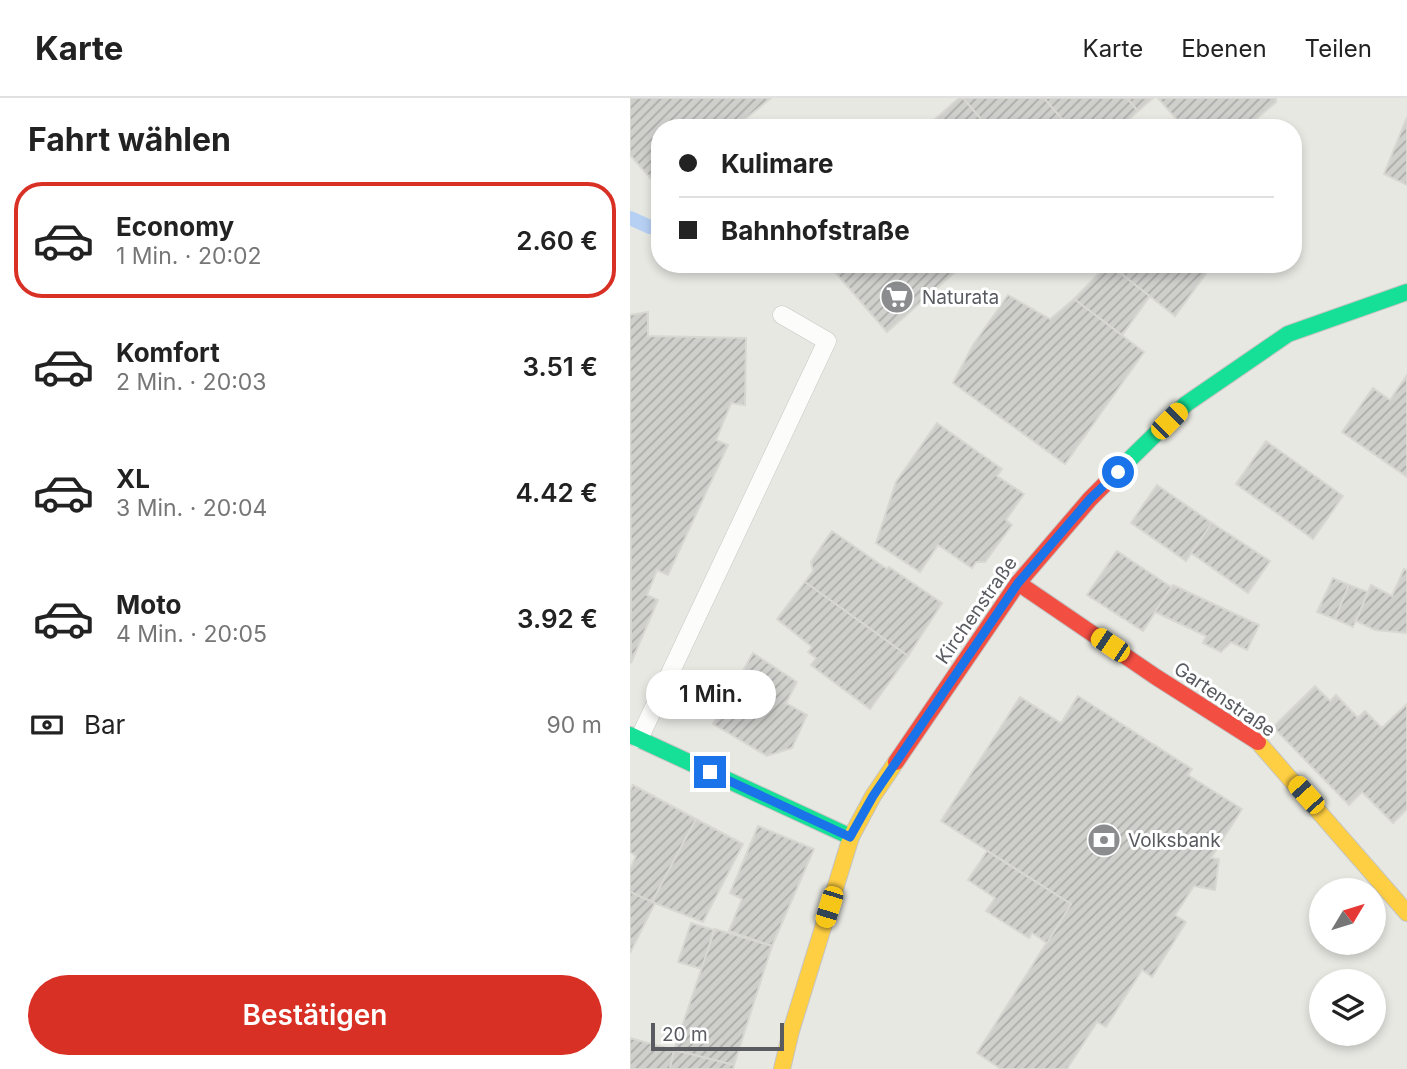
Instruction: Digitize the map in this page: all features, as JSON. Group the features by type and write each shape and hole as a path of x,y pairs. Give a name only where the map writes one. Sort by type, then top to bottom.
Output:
{"street":[{"name":"Kirchenstraße","path":"782,1069 850,837 873,796 1018,583 1090,499 1186,404 1288,334 1407,292"},
{"name":"Gartenstraße","path":"1018,583 1156,677 1258,741 1407,913"},
{"path":"634,737 850,837"}],"lane":[{"path":"634,737 827,341 782,315"}],"building":[{"path":"630,98 771,98 745,119 651,119 651,179 630,155"},
{"path":"959,98 963,98 981,119 935,119"},
{"path":"963,98 1044,98 1062,119 981,119"},
{"path":"1044,98 1127,98 1138,111 1130,119 1062,119"},
{"path":"1127,98 1153,98 1138,111"},
{"path":"1158,98 1276,98 1276,102 1256,119 1176,119"},
{"path":"1407,117 1407,185 1384,174"},
{"path":"836,273 954,273 887,332"},
{"path":"1099,273 1120,273 1150,296 1122,335 1074,299"},
{"path":"1120,273 1206,273 1175,316"},
{"path":"1008,295 1050,319 1074,299 1144,352 1065,464 953,383 973,345"},
{"path":"648,312 648,336 746,338 745,405 731,403 716,440 728,445 668,575 657,570 647,595 658,600 631,663 630,315"},
{"path":"1407,375 1407,477 1342,432 1373,388 1390,400"},
{"path":"937,423 1002,469 997,476 1024,494 1006,520 1012,525 985,562 976,562 972,568 938,545 920,572 876,543 896,482"},
{"path":"1266,441 1343,496 1313,539 1236,484"},
{"path":"1157,485 1212,523 1186,561 1131,523"},
{"path":"1212,523 1270,561 1248,593 1191,553"},
{"path":"832,531 942,603 908,656 805,582 813,571 811,562"},
{"path":"1117,551 1171,587 1143,631 1087,595"},
{"path":"1404,569 1407,570 1407,633 1375,630 1356,621 1371,585 1392,596"},
{"path":"1333,578 1349,585 1335,619 1317,612"},
{"path":"805,582 908,656 870,709 811,665 816,658 808,652 812,647 777,619"},
{"path":"1173,585 1259,625 1247,650 1231,642 1221,652 1203,643 1206,636 1155,612"},
{"path":"1349,585 1368,592 1353,627 1335,619"},
{"path":"753,653 797,682 786,703 807,715 792,748 767,756 713,724"},
{"path":"1315,686 1330,701 1336,695 1358,718 1365,711 1382,728 1407,704 1407,809 1393,823 1362,792 1349,805 1273,727"},
{"path":"1078,696 1192,769 1188,775 1242,809 1211,858 1219,859 1215,890 1194,886 1175,915 1186,922 1152,977 1142,970 1106,1027 1097,1022 1067,1069 1001,1069 977,1053 1071,904 941,821 1020,697 1061,723"},
{"path":"633,785 696,819 652,902 630,892 630,869 636,856 630,852 630,791"},
{"path":"696,819 743,844 703,922 652,902"},
{"path":"758,826 814,849 772,946 729,931 742,899 730,893"},
{"path":"987,851 1071,904 1047,943 1032,933 1029,938 986,911 995,898 968,880"},
{"path":"630,892 655,903 630,953"},
{"path":"691,923 714,930 702,969 678,962"},
{"path":"715,929 772,946 734,1065 674,1050"},
{"path":"630,1038 674,1050 670,1069 630,1069"},
{"path":"674,1050 734,1065 733,1069 670,1069"}],"waterway":[{"path":"630,218 650,227"}],"traffic: fast":[{"path":"1126,463 1186,404 1288,334 1407,292"},
{"path":"630,735 851,837"}],"traffic: slow":[{"path":"1258,742 1407,913"},
{"path":"782,1069 791,1031 851,837 873,796 896,762"}],"traffic: jam":[{"path":"896,762 1018,583 1090,499 1126,463"},
{"path":"1018,583 1156,677 1258,742"}],"place":[{"name":"Naturata","path":"897,297"},
{"name":"Volksbank","path":"1104,840"}],"route":[{"path":"710,772 850,837 873,796 1018,583 1090,499 1118,472"}]}
